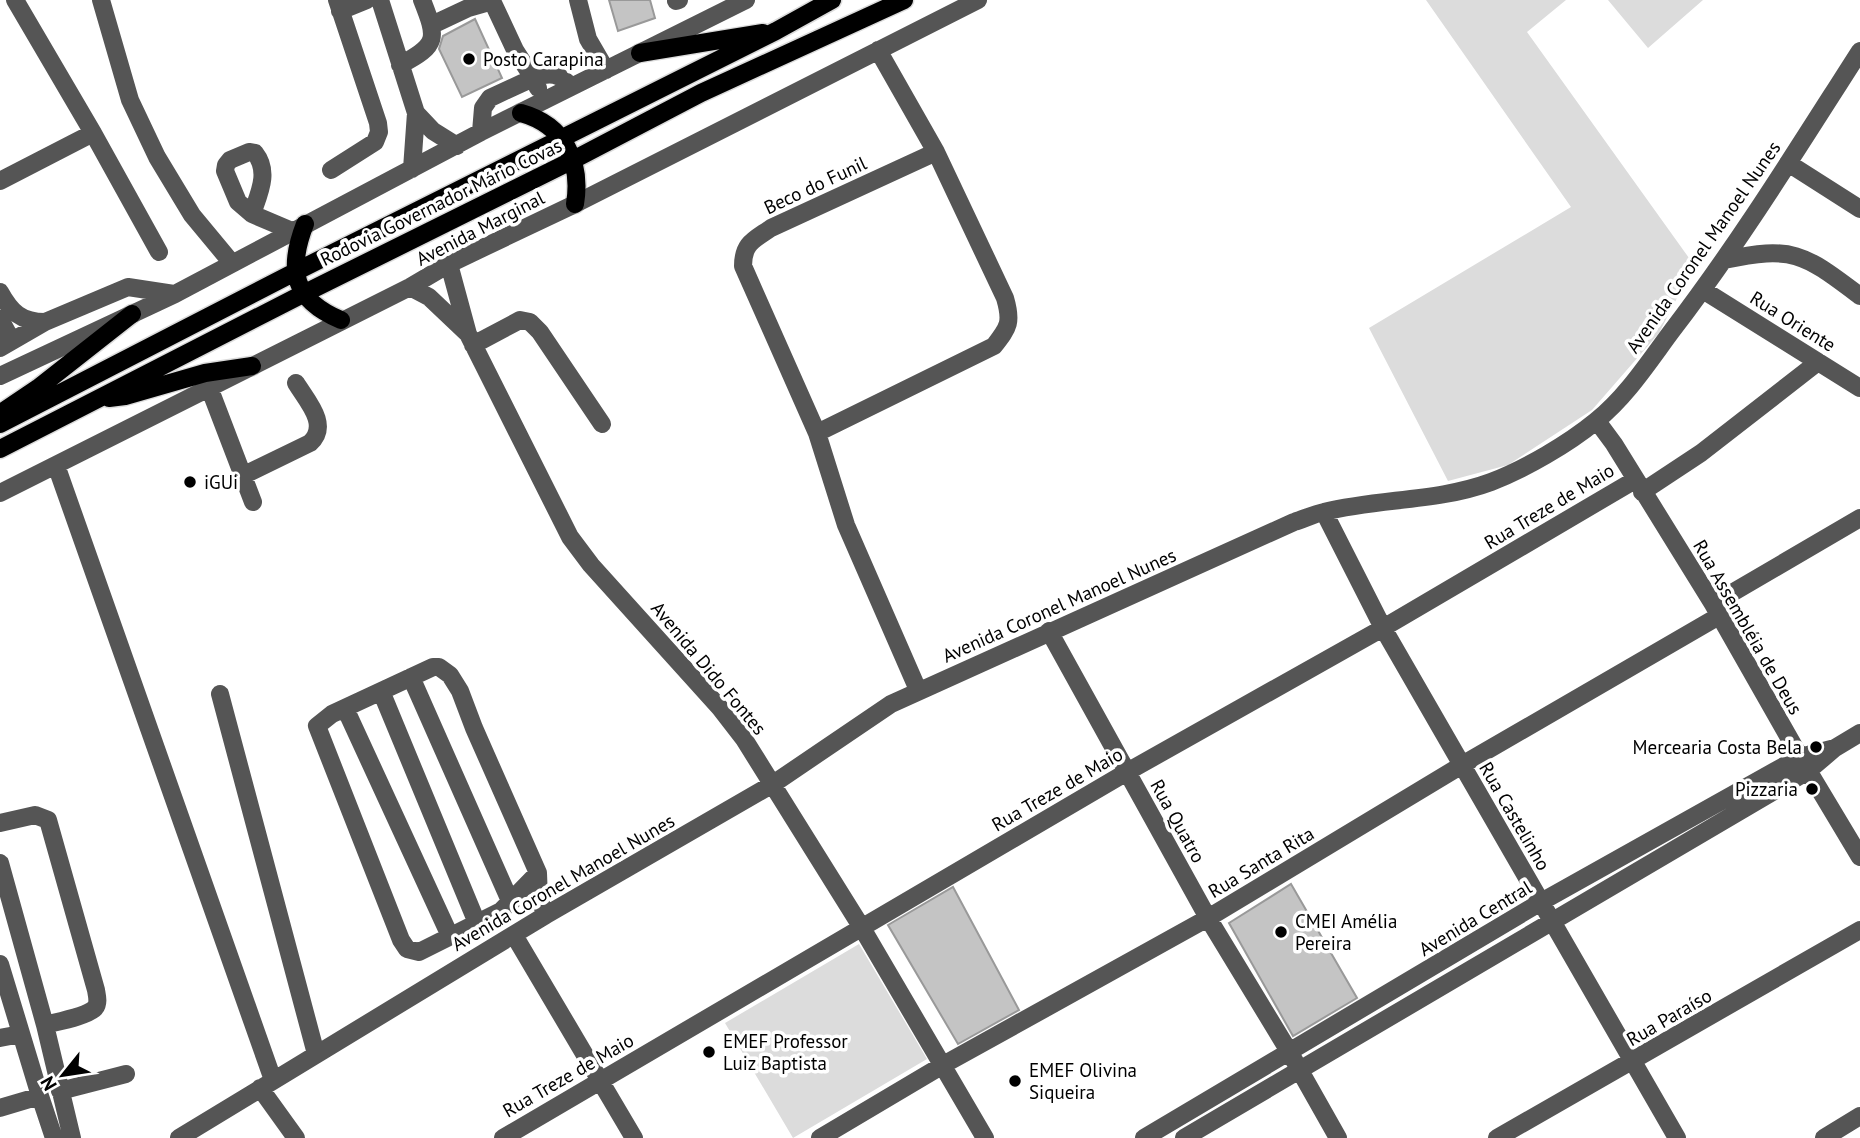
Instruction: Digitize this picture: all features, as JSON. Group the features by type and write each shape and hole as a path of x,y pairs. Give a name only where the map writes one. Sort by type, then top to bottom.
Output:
{"main road":[{"name":"Rodovia Governador Mário Covas","path":"0,424 295,272 776,31 832,0"},
{"name":"Rodovia Governador Mário Covas","path":"0,449 701,93 904,0"},
{"path":"640,53 776,31"},
{"path":"521,113 539,118 563,139 577,174 575,204"},
{"path":"298,228 295,272 304,293 317,307 341,320"},
{"path":"0,414 132,314"},
{"path":"92,400 125,396 205,373 252,366"}],"street":[{"path":"15,0 159,252"},
{"path":"101,0 130,100 157,157 192,215 231,262"},
{"path":"331,170 375,142 379,132 379,122 338,6 367,0"},
{"path":"380,0 416,113 412,169"},
{"path":"400,65 421,54 432,40 432,25 422,0"},
{"path":"578,0 588,39 606,70"},
{"path":"0,376 174,294 481,132 746,0"},
{"name":"Avenida Marginal","path":"0,493 410,287 449,264 575,204 978,0"},
{"path":"432,25 486,1 493,3 515,50 545,101"},
{"path":"817,433 994,346 1009,325 1005,298 936,152 878,50"},
{"name":"Avenida Coronel Manoel Nunes","path":"179,1138 547,915 773,784 853,729 918,690 1294,522 1324,512 1444,494 1493,481 1538,458 1597,421 1624,394 1703,290 1860,51"},
{"path":"481,132 483,108 491,98 543,75 557,74 571,87"},
{"path":"416,113 433,131 457,146"},
{"path":"0,181 93,133"},
{"name":"Beco do Funil","path":"918,690 846,525 817,433 743,266 743,253 752,242 771,228 936,152"},
{"path":"1788,163 1860,209"},
{"path":"252,214 298,228"},
{"path":"1724,260 1775,251 1802,257 1860,296"},
{"name":"Avenida Dido Fontes","path":"449,264 470,340 570,537 591,565 720,708 744,739 862,928 985,1138"},
{"path":"0,319 6,345 45,322 128,287 174,294"},
{"name":"Avenida Dido Fontes","path":"410,287 429,297 470,340"},
{"name":"Rua Oriente","path":"1703,290 1860,388"},
{"path":"0,292 8,307 19,317 32,322 45,322"},
{"path":"470,340 520,320 530,322 540,332 601,424"},
{"name":"Rua Treze de Maio","path":"503,1138 1127,772 1701,453 1818,362"},
{"path":"244,475 317,437 320,428 317,419 296,383"},
{"path":"209,387 253,502"},
{"name":"Rua Assembléia de Deus","path":"1597,421 1614,444 1716,610 1860,857"},
{"path":"57,465 266,1084 296,1138"},
{"name":"Rua Castelinho","path":"1324,512 1383,628 1676,1138"},
{"name":"Rua Santa Rita","path":"820,1138 943,1065 1208,918 1716,610 1860,518"},
{"name":"Rua Quatro","path":"1049,631 1208,918 1338,1138"},
{"path":"538,873 501,911 418,952 407,949 401,940 317,726 345,708 433,667 439,667 450,675 460,691 538,873 539,899 547,915"},
{"path":"411,677 511,903"},
{"path":"381,691 477,923"},
{"path":"220,694 316,1054"},
{"path":"345,708 450,936"},
{"name":"Avenida Central","path":"1144,1138 1541,902 1860,733"},
{"name":"Avenida Central","path":"1184,1138 1552,921 1804,764"},
{"path":"0,823 35,815 48,820 96,990 95,1008 45,1025"},
{"path":"0,863 45,1025 72,1138"},
{"name":"Rua Paraíso","path":"1497,1138 1860,930"},
{"path":"514,935 634,1138"},
{"path":"0,964 54,1138"},
{"path":"0,1038 21,1034"},
{"path":"60,1091 126,1074"},
{"path":"0,1108 40,1096"},
{"path":"1824,1138 1860,1116"}],"shaded area":[{"path":"1426,0 1566,0 1527,32 1694,265 1659,333 1592,410 1508,465 1448,481 1369,328 1571,207"},
{"path":"1608,0 1703,0 1648,48"},
{"path":"859,944 927,1059 793,1138 725,1023"}],"building":[{"path":"609,0 650,0 655,18 618,31"},
{"name":"Posto Carapina","path":"475,19 502,78 462,97 439,49 443,36"},
{"path":"1291,884 1357,998 1293,1036 1229,923"},
{"path":"953,887 1019,1010 958,1044 888,925"}],"place":[{"name":"Posto Carapina","path":"469,59"},
{"name":"iGUi","path":"190,482"},
{"name":"Mercearia Costa Bela","path":"1816,747"},
{"name":"Pizzaria","path":"1812,789"},
{"name":"CMEI Amélia Pereira","path":"1281,932"},
{"name":"EMEF Professor Luiz Baptista","path":"709,1052"},
{"name":"EMEF Olivina Siqueira","path":"1015,1081"}]}
